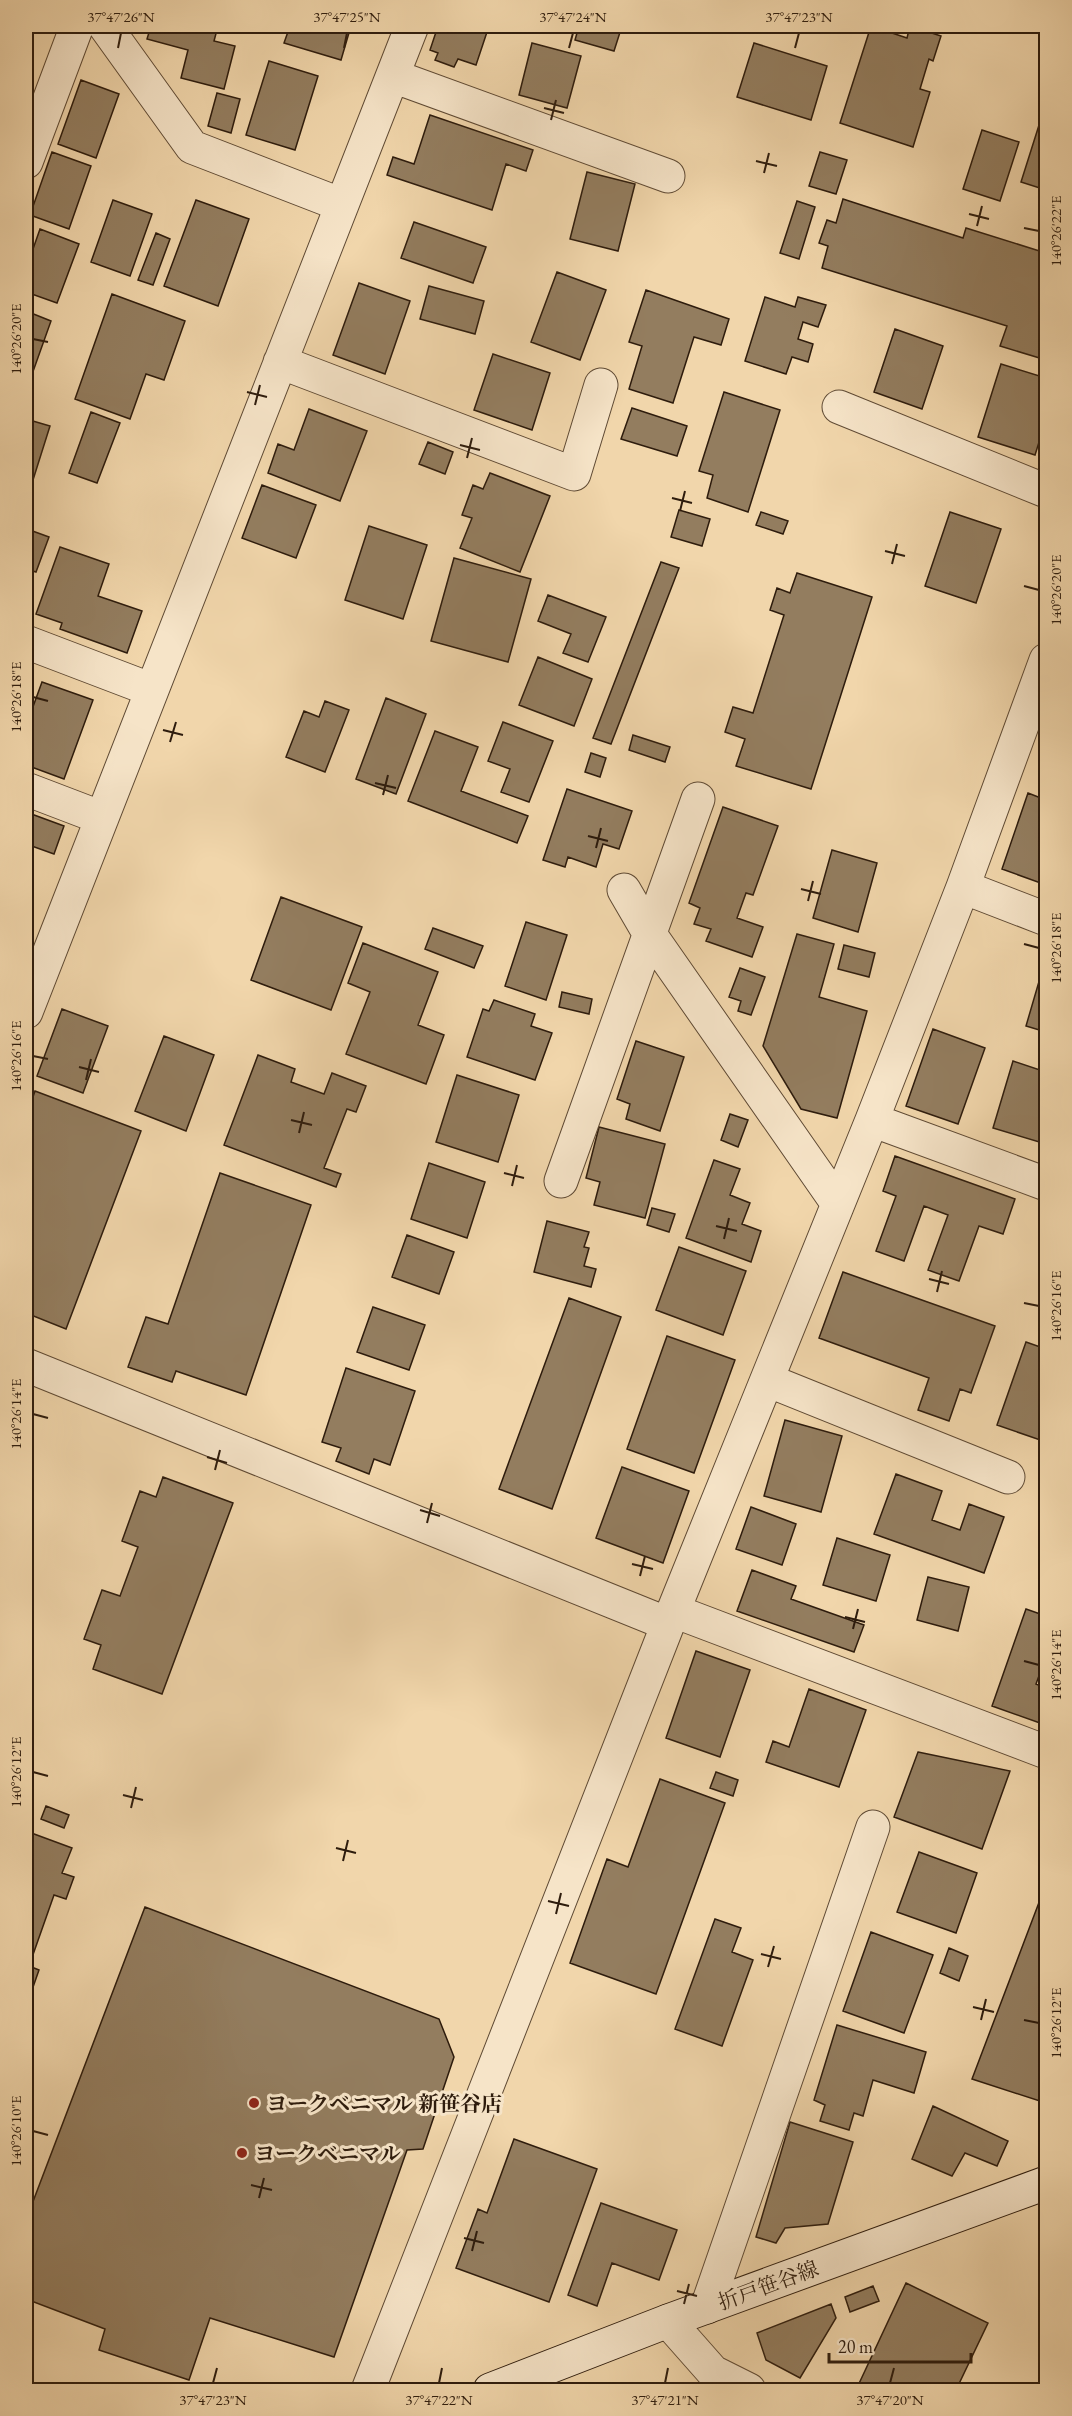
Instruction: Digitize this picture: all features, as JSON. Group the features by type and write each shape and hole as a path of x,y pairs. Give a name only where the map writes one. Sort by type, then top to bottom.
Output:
{"street":[{"path":"26,162 77,26"},
{"path":"26,1012 35,960 102,818 412,26"},
{"path":"112,29 192,147 342,205"},
{"path":"393,75 668,177"},
{"path":"280,362 574,474 601,385"},
{"path":"839,407 1047,491"},
{"path":"26,642 152,690"},
{"path":"368,2391 671,1618 872,1120 963,887 1047,660"},
{"path":"26,789 102,818"},
{"path":"561,1181 698,799"},
{"path":"963,887 1047,919"},
{"path":"624,890 650,933 838,1204"},
{"path":"872,1120 1047,1185"},
{"path":"26,1365 671,1618 1047,1752"},
{"path":"767,1380 1008,1477"},
{"path":"707,2307 873,1827"},
{"name":"折戸笹谷線","path":"490,2391 523,2385 668,2321 1047,2182"},
{"path":"668,2321 713,2372 749,2391"}],"building":[{"path":"151,26 218,26 214,41 235,46 224,89 181,78 188,50 147,39"},
{"path":"290,26 351,26 341,60 284,43"},
{"path":"438,26 489,26 476,65 458,59 454,67 435,60 438,53 430,50"},
{"path":"579,26 622,26 614,51 575,40"},
{"path":"871,26 907,38 910,26 941,36 933,61 929,59 920,89 930,92 913,147 840,123"},
{"path":"532,43 581,56 567,108 519,95"},
{"path":"754,43 827,66 811,120 737,97"},
{"path":"269,61 318,76 295,150 246,135"},
{"path":"81,80 119,94 96,158 58,144"},
{"path":"217,93 240,99 231,133 208,126"},
{"path":"1046,103 1046,190 1021,182"},
{"path":"430,115 533,150 526,171 506,164 492,210 387,175 393,157 414,164"},
{"path":"982,130 1019,142 1000,201 963,189"},
{"path":"52,152 91,166 69,229 30,215"},
{"path":"820,152 847,160 836,194 809,186"},
{"path":"587,172 635,184 618,251 570,239"},
{"path":"843,199 963,238 966,228 1046,253 1046,360 1000,346 1007,326 822,268 828,246 819,243 827,220 836,223"},
{"path":"113,200 152,214 130,276 91,262"},
{"path":"196,200 249,219 218,306 164,286"},
{"path":"797,201 815,207 799,259 780,253"},
{"path":"414,222 486,247 473,283 401,258"},
{"path":"40,229 79,244 57,303 26,292 26,269"},
{"path":"156,233 170,239 153,285 138,280"},
{"path":"557,272 606,290 580,360 531,342"},
{"path":"359,283 410,301 385,374 333,355"},
{"path":"429,286 484,301 475,334 420,319"},
{"path":"646,290 729,319 721,345 694,337 673,403 629,389 642,346 629,342"},
{"path":"112,294 185,321 164,380 146,374 130,419 75,399"},
{"path":"765,297 795,307 798,297 826,305 818,327 803,322 798,339 813,344 808,362 792,357 786,374 745,361"},
{"path":"26,311 51,321 30,380 26,378"},
{"path":"895,329 943,346 922,409 874,392"},
{"path":"493,354 550,373 532,430 474,410"},
{"path":"1001,364 1046,378 1046,420 1035,455 978,437"},
{"path":"724,392 780,410 748,512 707,498 713,475 699,471"},
{"path":"632,408 687,426 677,456 621,439"},
{"path":"309,409 367,431 340,501 268,473 278,444 294,450"},
{"path":"91,412 120,423 97,483 69,473"},
{"path":"26,419 50,426 27,499 26,499"},
{"path":"428,442 453,452 445,474 419,464"},
{"path":"490,473 550,496 520,572 460,548 472,518 462,515 473,485 483,489"},
{"path":"262,485 316,505 296,558 242,538"},
{"path":"679,510 710,519 702,546 671,537"},
{"path":"761,512 788,521 783,534 756,525"},
{"path":"950,512 1001,529 976,603 925,586"},
{"path":"369,526 427,545 403,619 345,600"},
{"path":"27,529 49,537 36,572 26,569"},
{"path":"60,547 109,564 98,596 142,611 127,653 60,629 62,623 36,614"},
{"path":"454,558 531,579 508,662 431,641"},
{"path":"661,562 679,568 611,744 593,738"},
{"path":"797,573 872,597 811,789 736,766 745,739 725,732 733,707 753,713 784,615 770,610 777,588 790,593"},
{"path":"548,595 606,617 588,662 563,653 571,634 538,621"},
{"path":"538,657 592,679 574,726 519,705"},
{"path":"42,682 93,700 64,779 26,765 26,726"},
{"path":"386,698 426,714 396,794 356,779"},
{"path":"325,701 349,710 325,772 286,757 304,711 319,717"},
{"path":"503,722 553,741 529,802 501,792 510,769 488,761"},
{"path":"435,731 478,747 461,791 528,816 517,843 408,801"},
{"path":"633,735 670,747 665,762 629,750"},
{"path":"591,753 606,758 600,777 585,772"},
{"path":"567,789 632,811 619,849 603,844 596,867 568,857 565,867 543,860"},
{"path":"1028,793 1046,800 1046,885 1002,869"},
{"path":"723,807 778,826 753,895 746,893 737,918 763,927 752,957 706,941 711,929 694,924 700,908 689,903"},
{"path":"26,812 64,826 54,854 26,844"},
{"path":"832,850 877,863 858,932 813,918"},
{"path":"281,897 362,927 331,1010 251,980"},
{"path":"526,922 567,935 546,1000 505,986"},
{"path":"433,928 483,946 474,968 425,949"},
{"path":"797,934 834,944 819,997 867,1011 837,1118 801,1109 763,1046"},
{"path":"363,943 438,972 418,1025 444,1035 426,1084 346,1054 370,992 348,983"},
{"path":"844,945 875,953 869,977 838,969"},
{"path":"1046,961 1046,1032 1026,1026"},
{"path":"740,968 765,977 751,1015 738,1011 741,1001 729,997"},
{"path":"562,992 592,999 589,1014 559,1007"},
{"path":"494,1000 535,1014 531,1026 552,1033 535,1080 467,1057 483,1009 489,1011"},
{"path":"62,1009 108,1026 83,1093 37,1076"},
{"path":"933,1029 985,1048 958,1124 906,1106"},
{"path":"164,1036 214,1055 186,1131 135,1111"},
{"path":"636,1041 684,1057 660,1131 626,1119 630,1104 617,1099"},
{"path":"258,1055 295,1069 291,1082 324,1094 332,1073 366,1086 356,1112 347,1109 324,1168 341,1174 336,1187 224,1145"},
{"path":"1013,1061 1046,1072 1046,1144 993,1128"},
{"path":"457,1075 519,1095 498,1162 436,1142"},
{"path":"35,1091 141,1131 66,1329 26,1313 26,1117"},
{"path":"730,1114 748,1120 738,1147 721,1140"},
{"path":"599,1127 665,1144 645,1218 594,1205 600,1182 586,1178"},
{"path":"895,1156 1015,1199 1003,1234 979,1226 959,1281 928,1270 948,1215 924,1206 904,1261 876,1251 896,1196 883,1191"},
{"path":"714,1160 740,1169 730,1195 750,1203 742,1224 761,1231 751,1262 686,1238"},
{"path":"429,1163 485,1182 467,1238 411,1219"},
{"path":"220,1173 311,1205 246,1395 176,1371 172,1382 128,1367 146,1317 168,1324"},
{"path":"652,1208 675,1214 669,1232 647,1225"},
{"path":"547,1221 589,1232 584,1247 589,1248 584,1266 596,1269 591,1287 534,1272"},
{"path":"407,1235 454,1252 439,1294 392,1277"},
{"path":"679,1247 746,1271 723,1335 656,1310"},
{"path":"843,1272 995,1326 971,1393 960,1389 949,1421 918,1410 929,1378 819,1338"},
{"path":"569,1298 621,1317 552,1509 499,1489"},
{"path":"373,1307 425,1325 409,1370 357,1352"},
{"path":"667,1336 735,1360 694,1473 627,1449"},
{"path":"1026,1342 1046,1349 1046,1442 997,1425"},
{"path":"346,1368 415,1391 390,1465 374,1459 369,1474 336,1461 341,1448 322,1442"},
{"path":"785,1420 842,1436 821,1512 764,1496"},
{"path":"26,1423 32,1426 26,1444"},
{"path":"622,1467 689,1491 663,1563 596,1538"},
{"path":"896,1474 942,1491 932,1520 960,1530 969,1504 1004,1517 984,1573 874,1534"},
{"path":"163,1477 233,1503 162,1694 93,1669 101,1645 84,1639 102,1590 120,1596 138,1547 122,1541 140,1491 156,1497"},
{"path":"751,1507 796,1524 782,1565 736,1549"},
{"path":"837,1538 890,1555 876,1601 823,1585"},
{"path":"752,1570 796,1586 791,1599 864,1625 854,1652 737,1611"},
{"path":"928,1577 969,1587 958,1631 917,1620"},
{"path":"1026,1609 1046,1616 1046,1663 1044,1662 1036,1684 1046,1688 1046,1705 1040,1723 992,1706"},
{"path":"696,1651 750,1670 720,1757 666,1738"},
{"path":"809,1689 866,1710 839,1787 766,1762 773,1741 789,1747"},
{"path":"918,1752 1010,1771 982,1849 894,1817"},
{"path":"716,1772 738,1780 733,1796 710,1788"},
{"path":"660,1779 725,1803 656,1994 570,1963 607,1859 628,1867"},
{"path":"46,1806 69,1815 64,1828 41,1819"},
{"path":"26,1831 72,1848 62,1873 74,1877 66,1899 54,1895 29,1966 39,1970 32,1990 26,1988"},
{"path":"919,1852 977,1873 956,1933 897,1912"},
{"path":"1046,1884 1046,2103 972,2079"},
{"name":"ヨークベニマル 新笹谷店","path":"145,1907 439,2019 454,2057 423,2149 407,2150 334,2357 210,2318 189,2380 99,2350 105,2329 26,2299 26,2220"},
{"path":"715,1919 741,1928 732,1952 753,1960 722,2046 675,2029"},
{"path":"871,1932 933,1955 904,2033 843,2011"},
{"path":"949,1948 968,1956 959,1981 940,1973"},
{"path":"837,2025 926,2052 914,2093 873,2080 863,2116 854,2113 849,2130 820,2121 825,2105 814,2100"},
{"path":"933,2106 1008,2141 997,2166 965,2153 952,2176 912,2159"},
{"path":"790,2122 853,2142 828,2224 785,2228 776,2243 756,2237"},
{"path":"514,2139 597,2169 549,2302 456,2268 478,2209 487,2213"},
{"path":"601,2203 677,2230 659,2280 612,2263 597,2306 568,2295"},
{"path":"906,2283 988,2323 956,2390 856,2390"},
{"path":"873,2286 879,2301 850,2312 845,2297"},
{"path":"831,2304 836,2318 800,2378 766,2360 757,2333"}],"place":[{"name":"ヨークベニマル 新笹谷店","path":"254,2103"},
{"name":"ヨークベニマル","path":"242,2153"}]}
